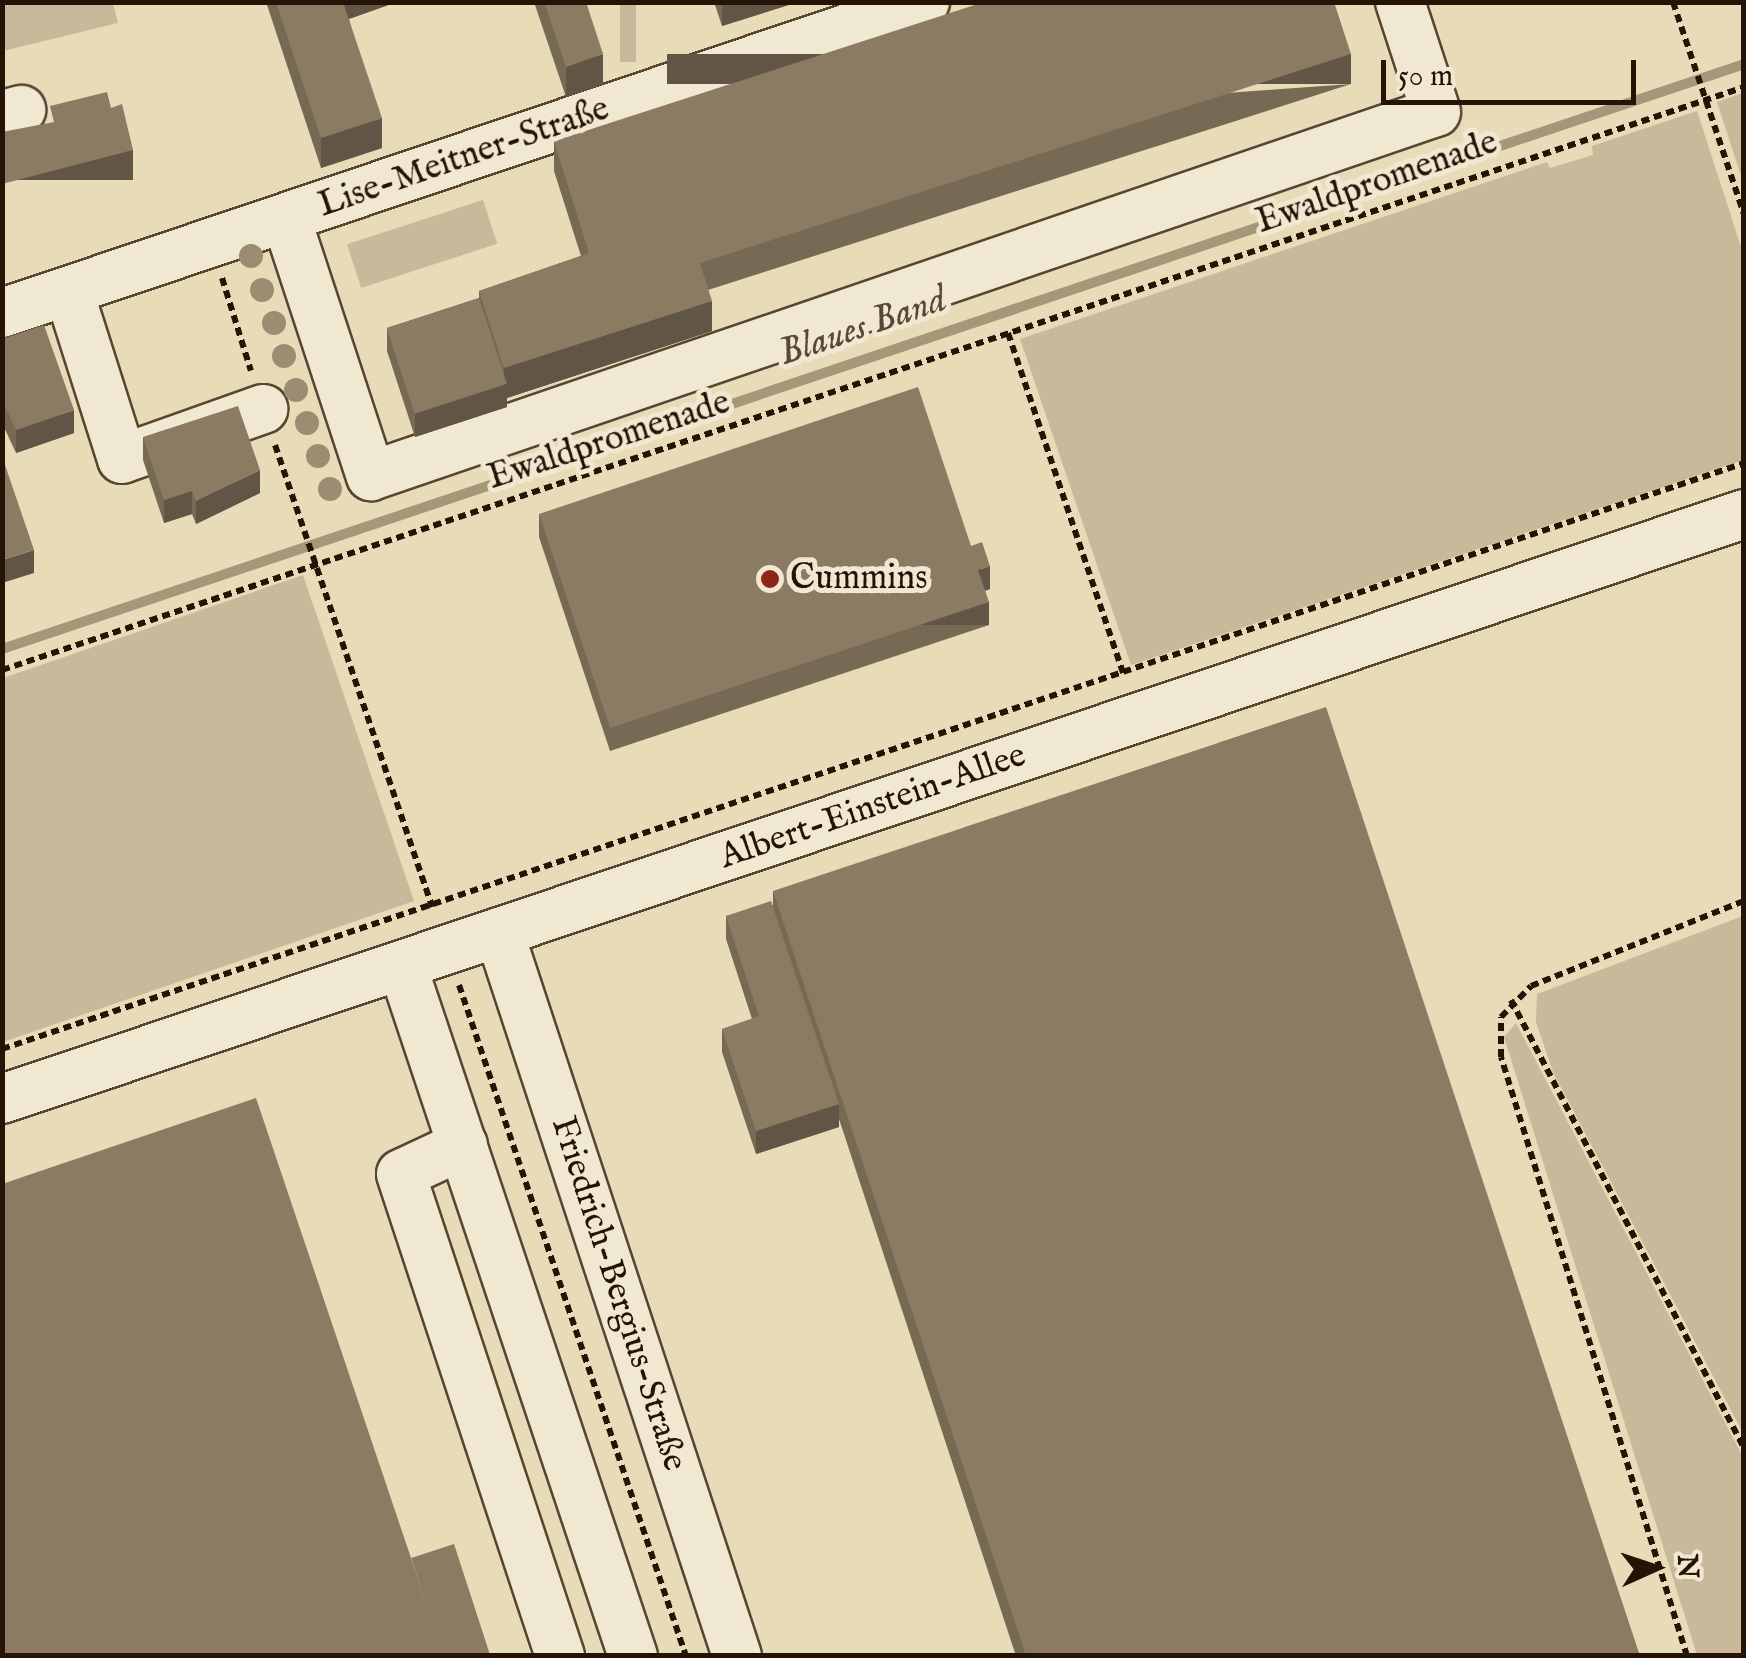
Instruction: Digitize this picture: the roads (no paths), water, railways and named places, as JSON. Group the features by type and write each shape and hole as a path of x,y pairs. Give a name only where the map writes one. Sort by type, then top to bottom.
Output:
{"street":[{"name":"Lise-Meitner-Straße","path":"2,313 925,2"},
{"path":"286,218 371,476 1436,112 1400,2"},
{"path":"68,292 122,459 263,408"},
{"name":"Albert-Einstein-Allee","path":"2,1099 1744,514"},
{"name":"Friedrich-Bergius-Straße","path":"499,932 737,1656"},
{"path":"402,965 633,1656"},
{"path":"462,1145 401,1174 560,1656"}],"waterway":[{"name":"Blaues Band","path":"2,649 1744,64"}],"place":[{"name":"Cummins","path":"770,579"}]}
